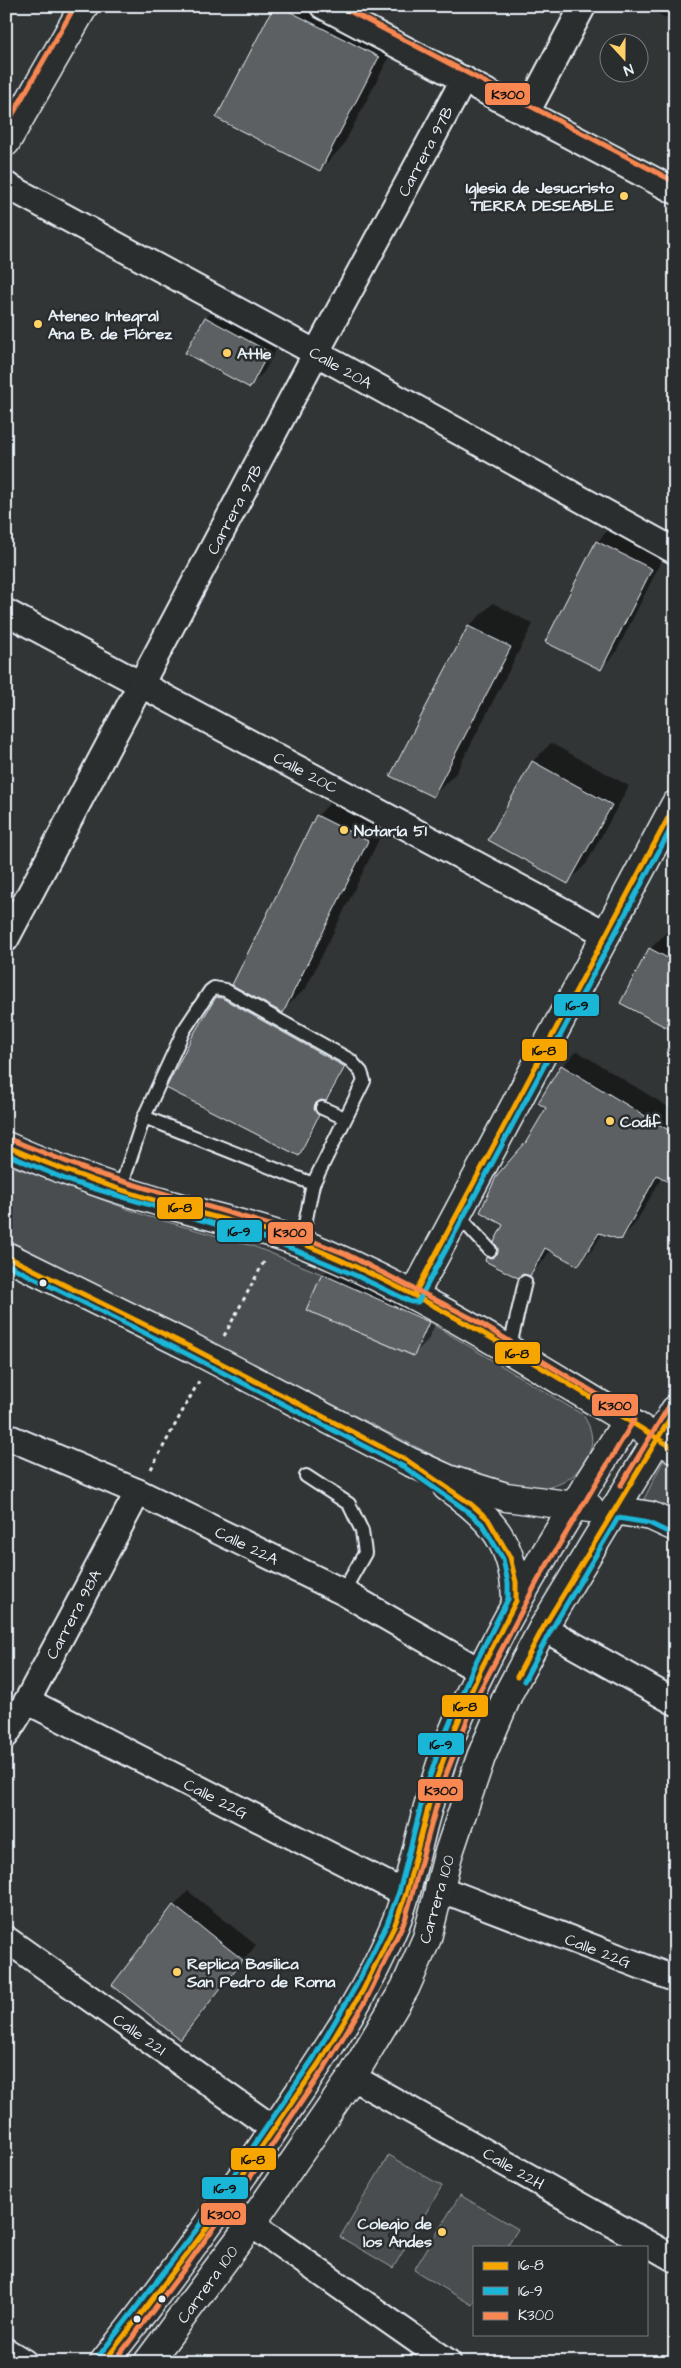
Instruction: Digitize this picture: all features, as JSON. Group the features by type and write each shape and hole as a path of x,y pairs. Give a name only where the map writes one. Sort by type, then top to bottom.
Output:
{"main road":[{"path":"6,142 84,6"},
{"path":"414,1295 456,1213 673,813"},
{"path":"6,1146 54,1168 120,1190 248,1225 301,1244 360,1269 414,1295 666,1444"},
{"path":"6,1256 192,1348 408,1461 490,1494 532,1502 645,1514 675,1527"},
{"name":"Carrera 100","path":"148,2362 251,2224 352,2077 404,1988 427,1938 438,1888 481,1757 510,1692 543,1628 614,1510 666,1444 675,1410"},
{"name":"Carrera 100","path":"104,2362 203,2233 274,2129 363,1990 394,1927 406,1894 432,1792 450,1741 480,1671 516,1601 627,1421"},
{"path":"408,1461 471,1504 488,1519 501,1537 510,1557 516,1582 516,1601"}],"street":[{"path":"528,112 583,6"},
{"path":"329,8 675,191"},
{"name":"Carrera 97B","path":"6,939 14,904 143,684 316,353 464,79"},
{"name":"Calle 20A","path":"6,185 675,550"},
{"name":"Calle 20C","path":"6,612 606,934"},
{"name":"Calle 22A","path":"6,1436 138,1492 342,1592 480,1671"},
{"name":"Carrera 98A","path":"6,1735 27,1701 138,1492"},
{"path":"543,1628 675,1702"},
{"name":"Calle 22G","path":"27,1701 406,1894"},
{"name":"Calle 22G","path":"438,1888 675,1979"},
{"name":"Calle 22I","path":"6,1940 274,2129"},
{"name":"Calle 22H","path":"352,2077 675,2260"},
{"path":"251,2224 448,2362"},
{"path":"6,2351 24,2362"}],"lane":[{"path":"120,1190 144,1118 188,1032 210,991 214,988 225,990 350,1060 361,1072 364,1081 313,1184 301,1244"},
{"path":"322,1108 345,1118"},
{"path":"144,1118 313,1184"},
{"path":"456,1213 490,1250"},
{"path":"509,1350 525,1282"},
{"path":"306,1476 349,1504 362,1531 364,1553 342,1592"}],"shaded area":[{"path":"6,1164 146,1216 253,1246 322,1274 307,1310 413,1356 429,1322 583,1415 592,1437 591,1448 586,1459 574,1474 561,1483 546,1488 514,1486 464,1471 6,1239"},
{"path":"663,1461 675,1467 675,1516 643,1501"},
{"path":"389,2155 442,2186 393,2268 340,2237"},
{"path":"460,2195 518,2229 508,2246 473,2246 472,2305 414,2270"}],"building":[{"path":"274,6 279,6 379,57 320,171 216,118"},
{"name":"Attle","path":"205,317 269,352 250,388 185,353"},
{"path":"596,541 652,569 601,670 545,642"},
{"path":"468,626 511,647 433,797 390,776"},
{"path":"532,761 612,805 568,884 488,840"},
{"path":"316,815 368,841 283,1013 232,985"},
{"path":"649,948 675,962 675,1032 620,1003"},
{"path":"216,997 222,998 345,1067 326,1101 321,1100 315,1104 314,1109 319,1115 299,1156 166,1088 193,1035"},
{"path":"561,1065 675,1134 675,1186 657,1175 621,1240 599,1233 578,1266 545,1248 530,1276 523,1274 518,1278 485,1261 486,1257 492,1258 498,1253 498,1248 494,1242 503,1225 480,1212 497,1175 526,1142 546,1108 538,1103"},
{"path":"322,1274 429,1322 414,1356 306,1310"},
{"name":"Replica Basilica San Pedro de Roma","path":"173,1905 243,1960 180,2040 112,1985"}],"transit line":[{"name":"K300","path":"6,126 75,6"},
{"name":"K300","path":"340,6 675,182"},
{"name":"16-8","path":"414,1295 675,805"},
{"name":"16-9","path":"6,1154 72,1182 276,1242 357,1276 411,1302 418,1302 675,821"},
{"name":"K300","path":"9,1139 95,1173 273,1226 346,1254 471,1318 631,1415 634,1420 538,1580 475,1700 443,1782 405,1920 366,2000 325,2067 251,2176 114,2362"},
{"name":"16-8","path":"6,1146 114,1188 256,1228 301,1243 350,1264 398,1287 492,1338 675,1449"},
{"name":"16-8","path":"6,1256 192,1348 408,1461 471,1504 488,1519 510,1557 516,1582 516,1601 480,1671 450,1741 432,1792 406,1894 394,1927 363,1990 319,2063 203,2233 104,2362"},
{"name":"16-9","path":"6,1264 189,1355 404,1467 466,1510 482,1524 503,1559 508,1583 508,1599 473,1668 443,1739 425,1790 399,1892 387,1924 356,1986 313,2059 197,2229 98,2357"},
{"name":"K300","path":"621,1485 669,1406"},
{"name":"16-8","path":"517,1677 543,1628 675,1410"},
{"name":"16-9","path":"524,1681 550,1632 618,1518 649,1523 672,1534"}],"place":[{"name":"Iglesia de Jesucristo TIERRA DESEABLE","path":"624,196"},
{"name":"Ateneo Integral Ana B. de Flórez","path":"38,324"},
{"name":"Attle","path":"227,353"},
{"name":"Notaría 51","path":"344,830"},
{"name":"Codif","path":"610,1121"},
{"name":"Replica Basilica San Pedro de Roma","path":"177,1972"},
{"name":"Colegio de los Andes","path":"442,2232"}]}
